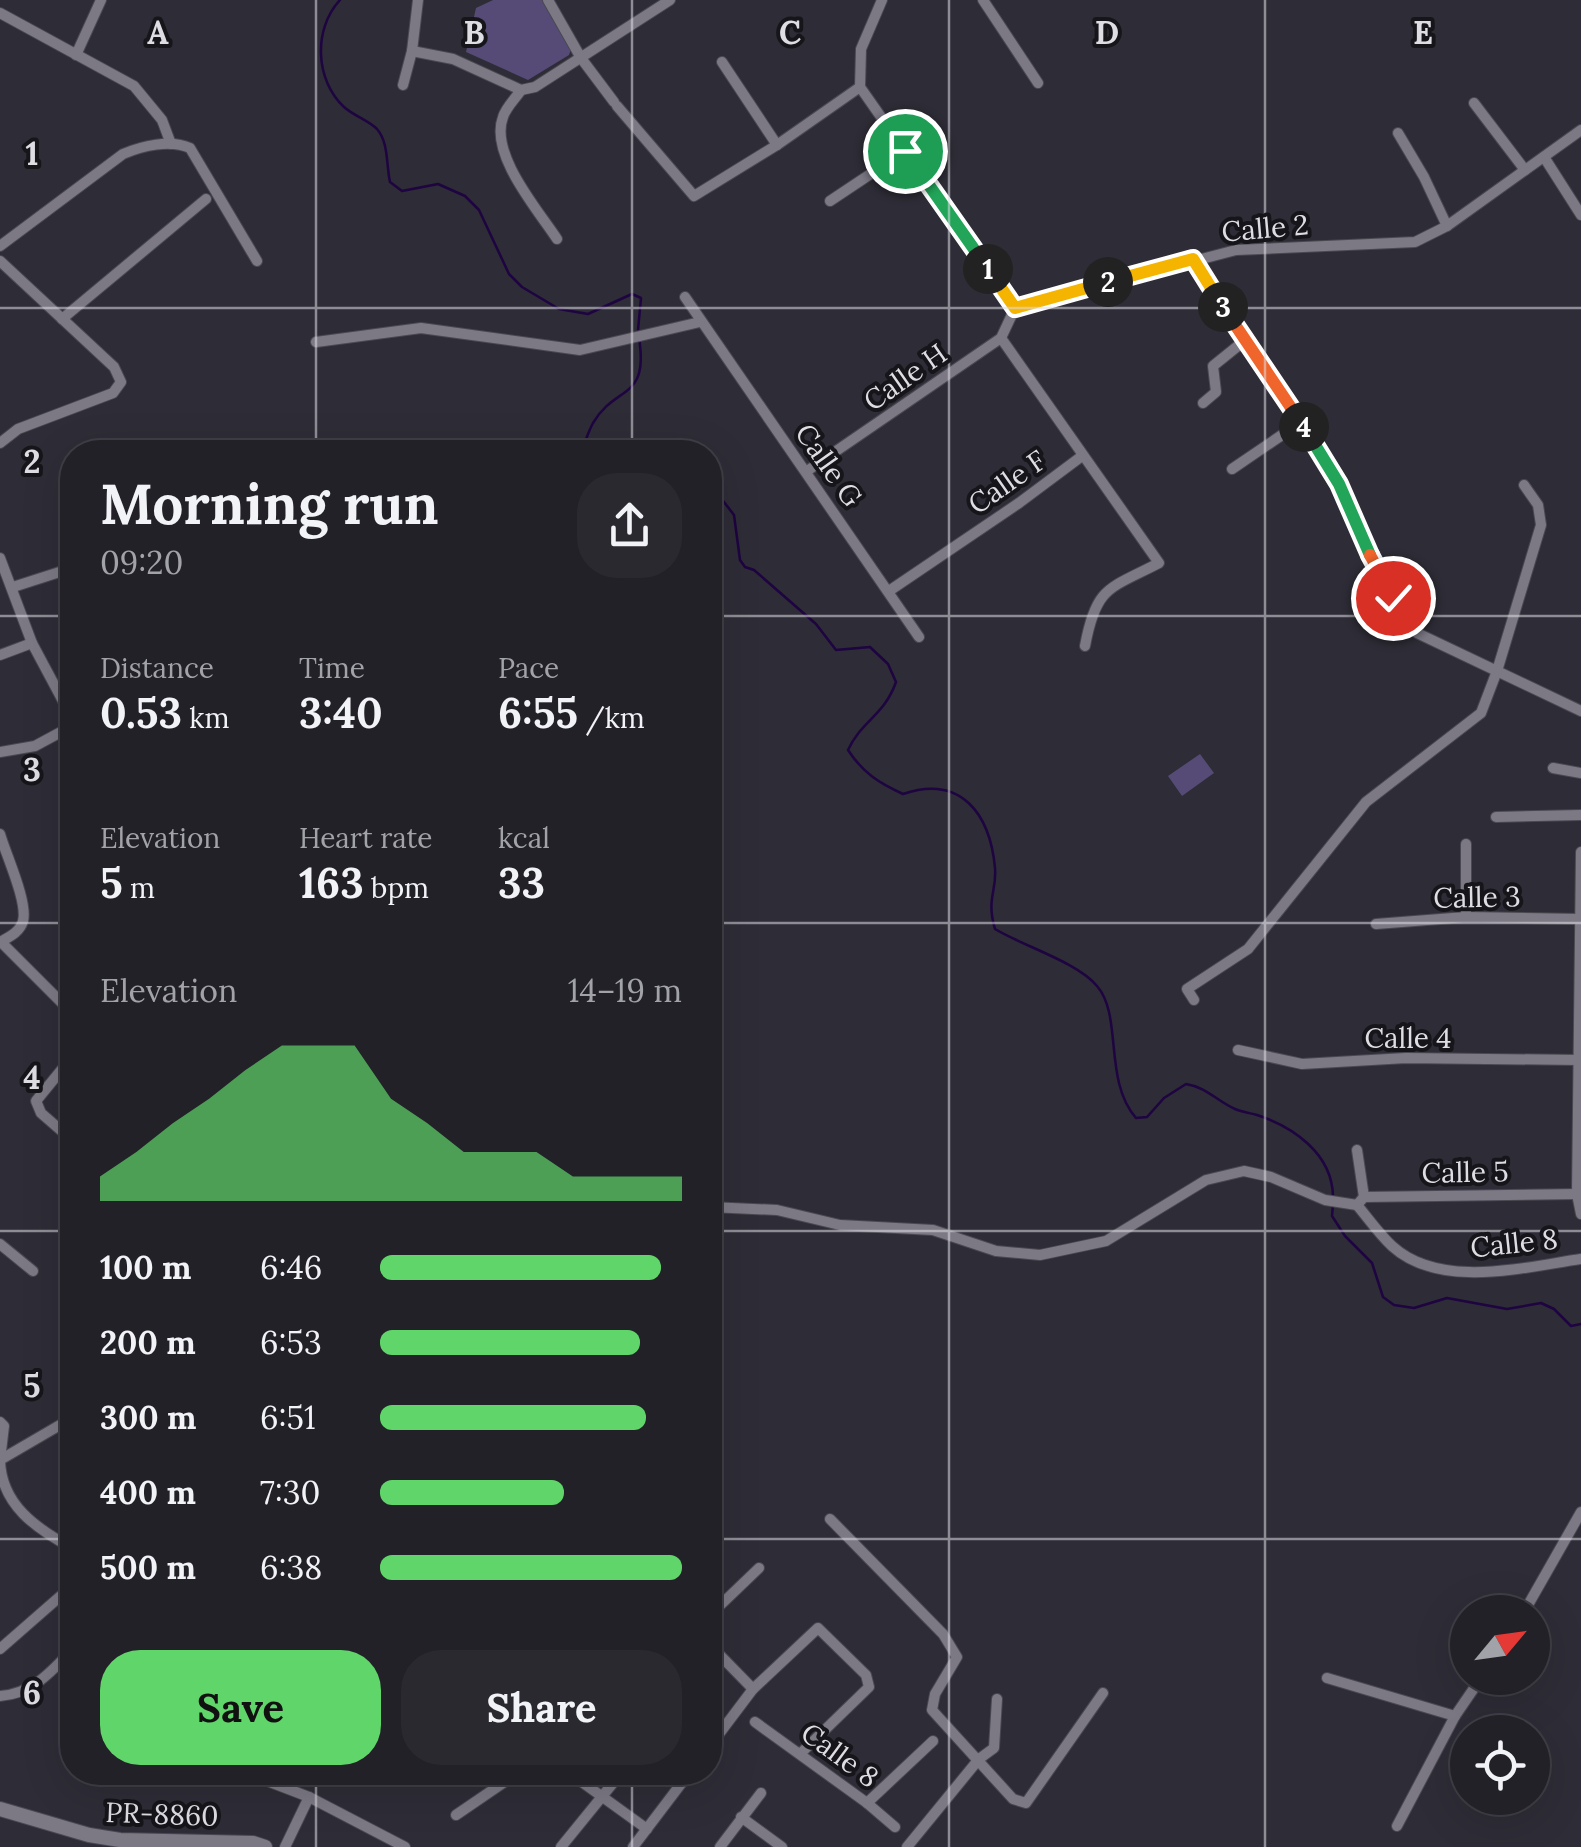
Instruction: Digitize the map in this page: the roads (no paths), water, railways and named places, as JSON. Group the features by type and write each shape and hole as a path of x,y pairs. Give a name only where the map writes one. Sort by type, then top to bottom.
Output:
{"street":[{"path":"76,54 101,0"},
{"path":"402,85 412,51 418,0"},
{"path":"548,0 581,58 694,196 777,146 860,87"},
{"path":"412,51 452,59 521,90 535,87 670,0"},
{"path":"882,0 861,49 860,87 1015,308 1002,338"},
{"path":"983,0 1038,82"},
{"path":"0,13 134,86 162,120 171,144"},
{"path":"722,62 777,146"},
{"path":"521,90 502,118 503,150 514,175 557,238"},
{"path":"1474,102 1524,170"},
{"name":"Calle 2","path":"1015,308 1236,250 1415,242 1447,226 1581,130"},
{"path":"1398,133 1447,226"},
{"path":"0,246 123,154 171,144 190,148 257,261"},
{"path":"830,200 905,151"},
{"path":"1544,157 1581,215"},
{"path":"62,319 206,199"},
{"path":"1193,259 1339,484 1379,574 1417,633 1581,711"},
{"path":"0,262 114,367 121,382 113,392 18,429 0,443"},
{"name":"Calle G","path":"685,297 919,637"},
{"path":"316,342 421,328 580,350 700,322"},
{"name":"Calle F","path":"889,591 1019,504 1082,456 1002,338"},
{"name":"Calle H","path":"807,472 1002,338"},
{"path":"1203,402 1216,392 1213,366 1244,341"},
{"path":"1232,469 1301,422"},
{"path":"1082,456 1160,563 1115,586 1095,604 1085,646"},
{"path":"1194,1000 1187,989 1248,949 1366,802 1481,713 1541,525 1538,504 1524,485"},
{"path":"0,558 32,643 60,696"},
{"path":"13,586 60,572"},
{"path":"0,655 32,643"},
{"path":"0,752 35,746 60,732"},
{"path":"1553,768 1581,773"},
{"path":"1496,818 1581,815"},
{"path":"0,834 4,862 23,906 24,919 18,931 1,942 60,1001"},
{"path":"1466,844 1466,917"},
{"path":"1581,852 1577,1194 1581,1214"},
{"name":"Calle 3","path":"1376,924 1466,917 1580,919"},
{"name":"Calle 4","path":"1238,1050 1302,1064 1406,1058 1580,1060"},
{"path":"60,1072 36,1101 41,1113 60,1130"},
{"path":"1356,1150 1360,1201"},
{"name":"Calle 5","path":"722,1207 778,1210 840,1225 933,1230 996,1251 1040,1255 1106,1241 1206,1180 1244,1172 1271,1177 1339,1202 1577,1194"},
{"name":"Calle 8","path":"1360,1201 1394,1249 1427,1265 1456,1272 1581,1258"},
{"path":"0,1244 33,1271"},
{"path":"0,1422 4,1426 0,1474 8,1495 38,1530 60,1542"},
{"path":"0,1460 60,1425"},
{"path":"1534,1595 1581,1512"},
{"path":"830,1519 944,1634 957,1658 935,1694 932,1710 1013,1799 1026,1803 1103,1694"},
{"path":"722,1603 759,1568"},
{"path":"0,1649 60,1596"},
{"path":"722,1730 753,1689 818,1628 869,1682 864,1694 800,1753"},
{"path":"722,1657 753,1689"},
{"path":"0,1696 18,1695 60,1662"},
{"path":"1327,1678 1452,1715"},
{"path":"907,1847 980,1759 994,1748 997,1699"},
{"name":"Calle 8","path":"755,1722 868,1802 895,1827"},
{"path":"1398,1826 1450,1726"},
{"path":"868,1802 933,1741"},
{"path":"277,1785 405,1847"},
{"path":"456,1815 500,1785"},
{"path":"586,1785 647,1829"},
{"path":"561,1847 612,1785"},
{"path":"633,1847 680,1785"},
{"path":"720,1847 761,1793"},
{"path":"285,1847 309,1798"},
{"name":"PR-8860","path":"0,1809 89,1836 253,1843 265,1847"},
{"path":"742,1817 782,1847"}],"waterway":[{"path":"340,0 325,25 323,69 334,96 381,135 390,182 402,191 438,184 465,196 479,210 509,274 522,287 559,309 588,314 632,294 641,298 638,330"},
{"path":"585,440 602,411 635,382 641,358 639,338"},
{"path":"722,500 734,515 740,560 745,567 754,570 816,624 836,650 870,647 888,664 896,682 891,693 848,750 866,771 903,794 941,790 969,803 987,831 992,848 995,876 991,910 995,929 1063,962 1097,986 1109,1014 1120,1086 1136,1118 1147,1117 1164,1098 1186,1084 1200,1088 1235,1109 1271,1120 1297,1135 1326,1167 1333,1196"},
{"path":"1333,1204 1332,1216 1345,1236 1372,1263 1383,1297 1394,1305 1414,1308 1447,1298 1507,1309 1541,1303 1554,1309 1571,1326 1581,1324"}]}
